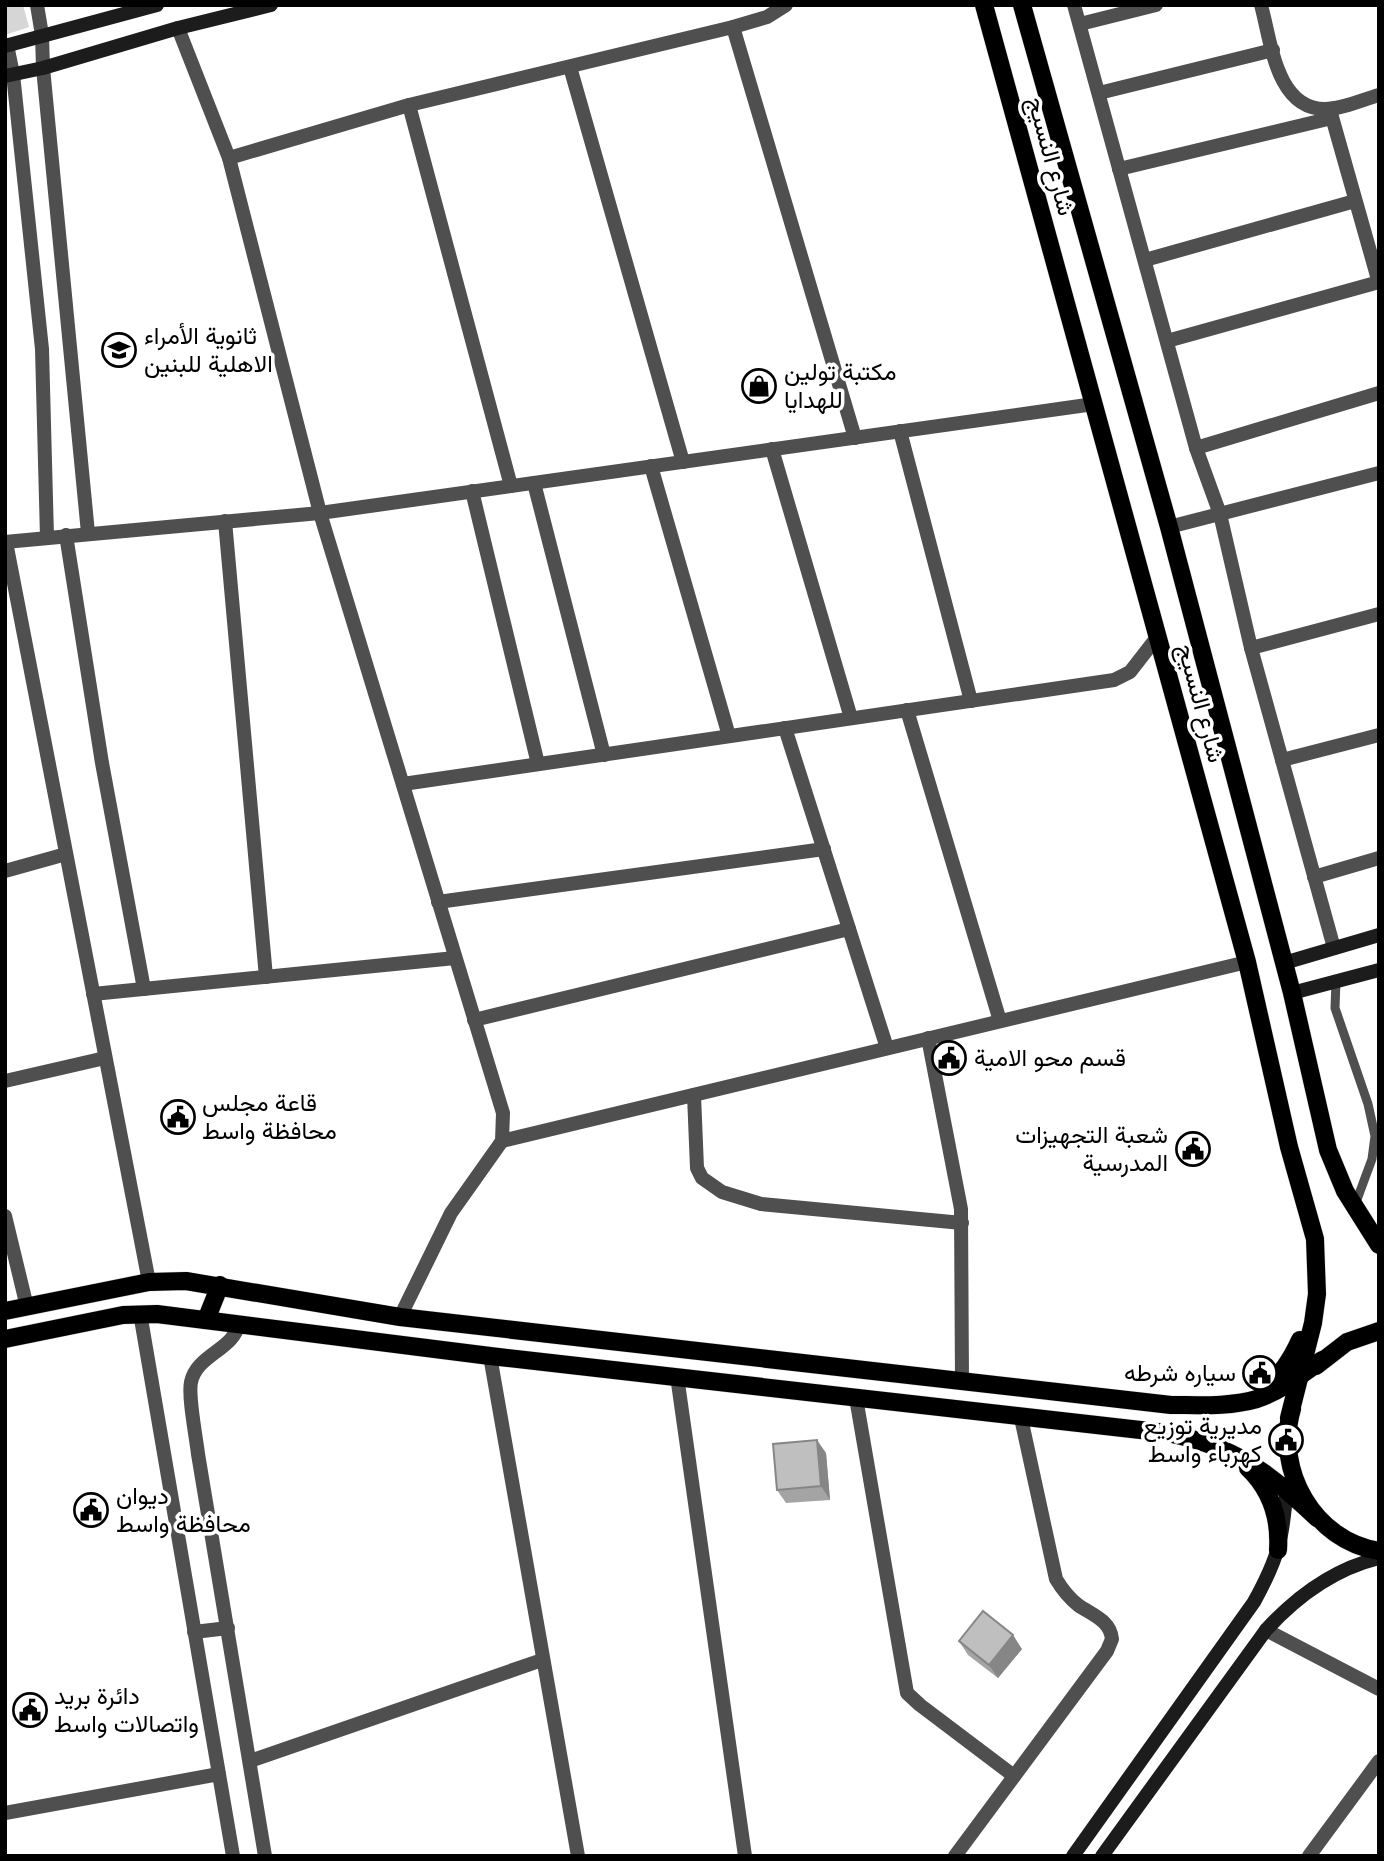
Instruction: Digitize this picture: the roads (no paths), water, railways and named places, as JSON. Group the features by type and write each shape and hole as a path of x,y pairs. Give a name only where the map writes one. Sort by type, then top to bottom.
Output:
{"main road":[{"name":"شارع النسيج","path":"984,5 1247,962 1289,1147 1315,1239 1317,1294 1313,1323 1289,1418"},
{"name":"شارع النسيج","path":"1022,5 1170,527 1292,993 1328,1150 1354,1208 1379,1245"},
{"path":"5,1311 149,1282 186,1281 400,1317 1171,1405 1236,1404 1266,1395 1299,1376 1347,1342 1379,1331"},
{"path":"206,1320 220,1285"},
{"path":"1236,1404 1263,1390 1277,1378 1291,1359 1303,1335 1317,1294"},
{"path":"5,1339 140,1313 1167,1433 1217,1446 1259,1468 1340,1537 1379,1551"},
{"path":"759,1386 760,1358"},
{"path":"1317,1518 1302,1498 1292,1475 1287,1451 1289,1418 1301,1386 1322,1360"},
{"path":"1217,1446 1240,1460 1255,1475 1267,1493 1279,1530 1278,1550"}],"street":[{"path":"37,5 88,533"},
{"path":"47,537 42,349 6,46 157,5"},
{"path":"9,75 271,5"},
{"path":"229,158 409,105 733,27 767,17 786,5"},
{"path":"1074,5 1196,448 1220,514 1251,648 1334,948"},
{"path":"1080,24 1156,5"},
{"path":"1167,341 1379,283 1330,114 1293,96 1284,85 1261,5"},
{"path":"733,27 855,438"},
{"path":"178,28 229,158 320,513 503,1114 502,1141 451,1213 400,1317"},
{"path":"1099,93 1273,50"},
{"path":"570,67 683,462"},
{"path":"1119,169 1330,114 1379,95"},
{"path":"409,105 511,486"},
{"path":"1144,260 1355,201"},
{"path":"1196,448 1379,393"},
{"path":"149,1282 5,542 320,513 1094,404"},
{"path":"900,431 971,701"},
{"path":"772,449 851,718"},
{"path":"651,466 729,736"},
{"path":"1170,527 1379,473"},
{"path":"534,482 604,755"},
{"path":"472,491 538,764"},
{"path":"225,521 267,977"},
{"path":"66,535 102,763 144,989"},
{"path":"1251,648 1379,614"},
{"path":"403,784 1114,680 1130,672 1158,636"},
{"path":"907,710 1000,1021"},
{"path":"785,728 887,1048"},
{"path":"1282,760 1379,735"},
{"path":"438,902 824,849"},
{"path":"5,871 66,854"},
{"path":"1314,877 1379,858"},
{"path":"474,1020 849,929"},
{"path":"1284,963 1379,935"},
{"path":"93,994 455,958"},
{"path":"502,1141 1247,962"},
{"path":"1292,993 1379,970"},
{"path":"928,1038 962,1223 962,1381"},
{"path":"5,1081 105,1058"},
{"path":"694,1095 697,1168 702,1178 722,1192 761,1204 962,1223"},
{"path":"5,1216 27,1307"},
{"path":"140,1313 233,1856"},
{"path":"239,1323 237,1333 195,1371 190,1389 198,1454 265,1856"},
{"path":"490,1356 578,1856"},
{"path":"677,1376 745,1856"},
{"path":"856,1398 907,1693 1014,1776"},
{"path":"956,1856 1107,1651 1112,1639 1107,1625 1077,1604 1061,1589 1056,1580 1021,1418"},
{"path":"1073,1856 1244,1617 1267,1578 1284,1525 1287,1451"},
{"path":"1101,1856 1266,1630 1292,1604 1317,1585 1348,1568 1379,1558"},
{"path":"194,1632 228,1628"},
{"path":"1266,1630 1379,1689"},
{"path":"250,1761 542,1660"},
{"path":"1309,1856 1379,1761"},
{"path":"5,1813 219,1774"}],"lane":[{"path":"1336,981 1335,1008 1368,1104 1375,1136 1372,1159 1354,1208"}],"place":[{"name":"ثانوية الأمراء الاهلية للبنين","path":"119,350"},
{"name":"مكتبة تولين للهدايا","path":"759,386"},
{"name":"قسم محو الامية","path":"949,1058"},
{"name":"قاعة مجلس محافظة واسط","path":"178,1117"},
{"name":"شعبة التجهيزات المدرسية","path":"1193,1149"},
{"name":"سياره شرطه","path":"1260,1373"},
{"name":"مديرية توزيع كهرباء واسط","path":"1286,1440"},
{"name":"ديوان محافظة واسط","path":"91,1510"},
{"name":"دائرة بريد واتصالات واسط","path":"30,1710"}]}
